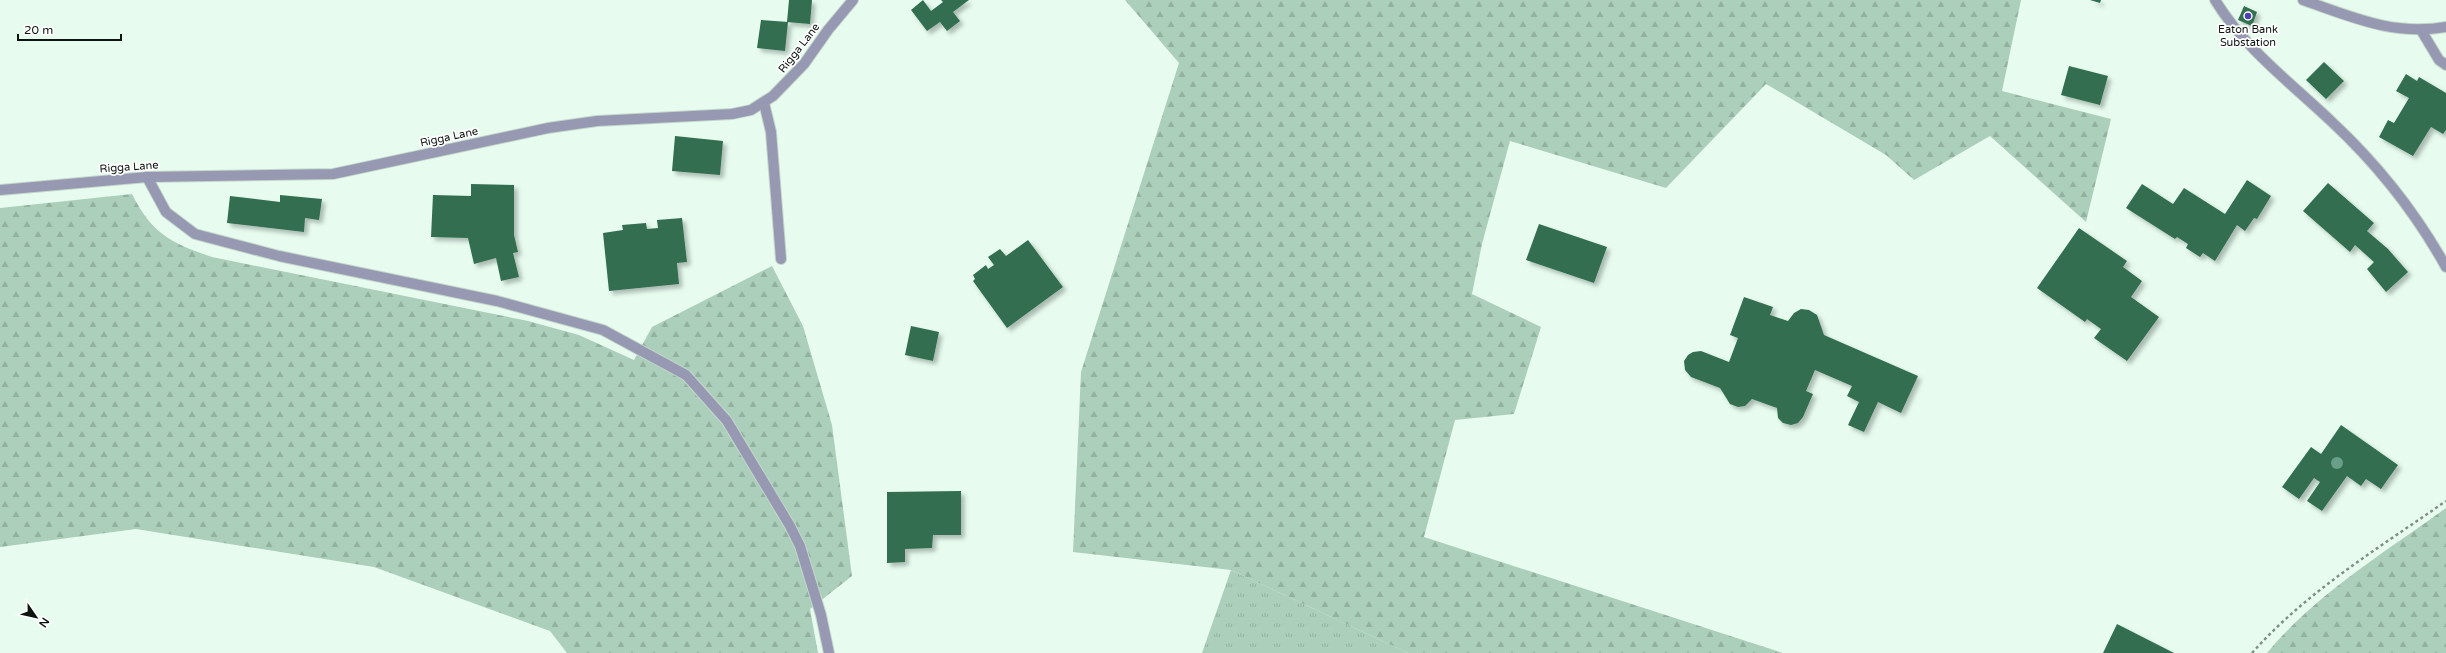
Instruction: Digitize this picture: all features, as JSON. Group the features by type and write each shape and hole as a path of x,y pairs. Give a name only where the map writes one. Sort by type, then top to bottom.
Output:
{"street":[{"name":"Rigga Lane","path":"0,190 147,177 333,174 548,128 597,121 732,114 751,110 764,103 804,64 828,30 853,0"},
{"path":"2215,0 2227,20 2264,61 2332,122 2363,153 2406,204 2446,267"},
{"path":"2303,0 2387,28 2421,30 2446,27"},
{"path":"2421,30 2439,60 2446,65"},
{"path":"764,103 771,132 781,259"},
{"path":"147,177 166,212 195,234 279,256 497,301 603,330 686,375 727,421 790,526 800,546 821,615 828,653"}],"path":[{"path":"2252,653 2270,633 2335,578 2446,501"}],"green space":[{"path":"1125,0 2021,0 2002,91 2111,119 2086,222 1990,136 1914,180 1886,155 1766,84 1666,188 1510,141 1482,244 1472,294 1541,327 1514,414 1455,420 1424,537 1783,653 1408,653 1231,570 1073,552 1081,372 1179,63"},
{"path":"132,194 139,208 155,228 185,247 212,257 528,321 579,335 634,360 652,327 772,266 803,326 832,425 852,576 810,609 818,653 567,653 550,631 374,567 136,529 0,547 0,208"},
{"path":"2446,508 2446,653 2267,653 2286,632 2329,593 2375,558"},
{"path":"1231,570 1408,653 1202,653"}],"building":[{"path":"789,0 812,0 810,24 787,22"},
{"path":"923,0 931,11 943,2 941,0 969,0 953,12 960,21 947,31 940,22 927,31 911,10"},
{"path":"2090,0 2101,0 2100,3"},
{"name":"Eaton Bank Substation","path":"2244,6 2257,12 2252,26 2238,20"},
{"path":"761,20 788,22 785,51 757,48"},
{"path":"2324,62 2344,81 2326,99 2306,80"},
{"path":"2069,66 2108,76 2100,105 2061,95"},
{"path":"2406,74 2417,81 2419,77 2446,93 2446,130 2443,134 2431,127 2413,156 2379,137 2388,120 2394,123 2409,98 2396,91"},
{"path":"675,136 723,141 720,175 672,171"},
{"path":"2247,180 2271,196 2257,219 2254,218 2245,231 2237,225 2215,261 2203,253 2200,257 2186,248 2188,244 2177,237 2175,239 2126,208 2142,184 2173,204 2184,188 2225,214"},
{"path":"2328,183 2374,223 2367,231 2388,249 2408,272 2386,292 2367,269 2374,262 2355,245 2350,252 2303,211"},
{"path":"471,184 514,185 514,235 518,252 513,253 519,277 501,281 496,258 474,264 468,238 431,237 433,195 471,196"},
{"path":"280,195 322,199 319,220 305,218 304,232 227,223 230,196 280,202"},
{"path":"682,218 687,262 677,263 679,284 609,291 603,233 623,230 622,225 646,223 647,229 658,228 657,220"},
{"path":"1539,224 1607,247 1594,283 1526,260"},
{"path":"2079,228 2127,261 2123,267 2142,281 2131,297 2159,317 2127,361 2094,338 2101,329 2087,319 2085,322 2037,288"},
{"path":"1028,240 1063,287 1007,328 973,281 975,279 973,275 986,265 988,269 994,265 988,257 1000,249 1006,256"},
{"path":"1744,297 1773,307 1770,315 1788,321 1794,313 1801,309 1809,310 1817,315 1824,335 1918,376 1901,413 1878,402 1864,432 1848,425 1859,402 1847,396 1852,386 1815,370 1806,391 1813,394 1803,417 1798,423 1791,425 1783,423 1778,418 1777,408 1752,399 1745,406 1738,407 1730,404 1720,388 1691,377 1685,370 1684,361 1688,355 1693,352 1701,351 1729,362 1738,338 1730,335"},
{"path":"911,326 939,332 933,361 905,355"},
{"path":"2341,425 2398,465 2381,489 2366,479 2361,486 2347,476 2322,511 2307,501 2320,482 2314,478 2299,499 2282,487 2311,447 2321,454"},
{"path":"961,491 961,535 933,535 932,548 905,549 905,562 887,563 887,492"},
{"path":"2117,624 2174,653 2103,653"}],"place":[{"name":"Eaton Bank Substation","path":"2248,16"}]}
